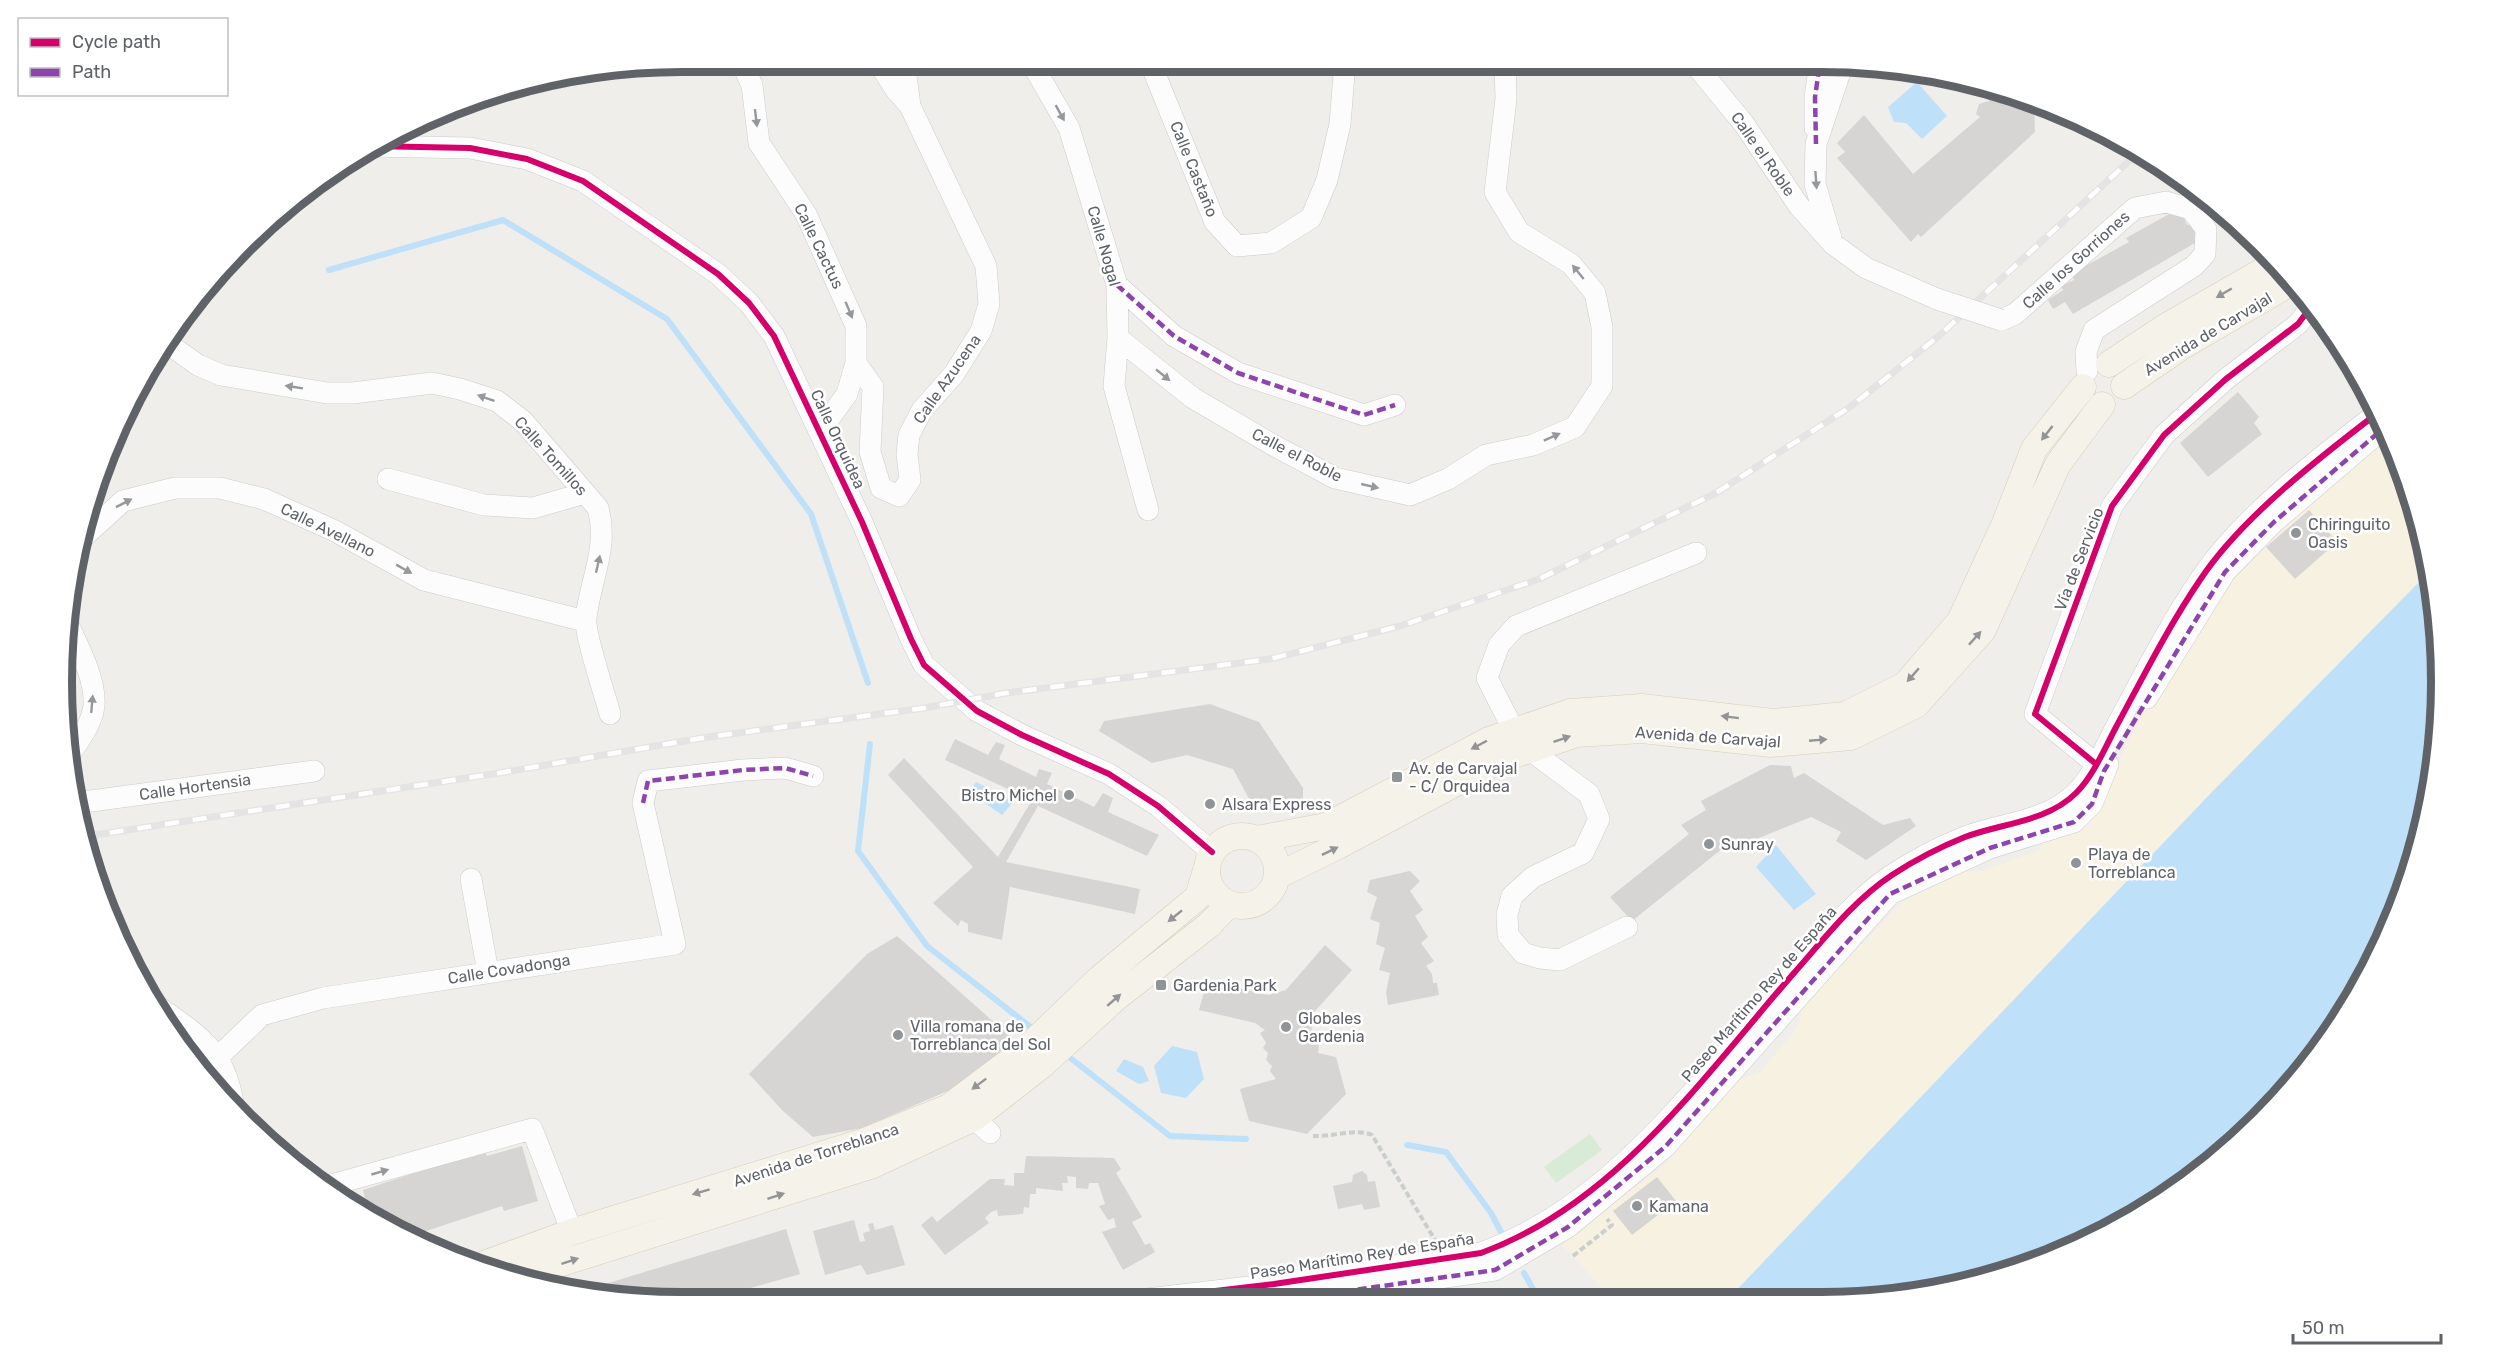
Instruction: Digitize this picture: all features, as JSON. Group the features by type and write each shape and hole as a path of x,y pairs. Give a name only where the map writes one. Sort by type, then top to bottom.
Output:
{"main road":[{"name":"Avenida de Carvajal","path":"1277,876 1499,760 1522,741 1570,712 1642,707 1773,723 1845,715 1905,685 1960,621 2005,523 2034,449 2093,374 2165,327 2268,268"},
{"name":"Avenida de Carvajal","path":"2124,386 2181,347 2285,286"},
{"path":"2118,370 2123,377 2124,386 2122,394 2116,401 2102,405 2092,401 2086,395 2093,374 2118,370"},
{"name":"Avenida de Carvajal","path":"1257,839 1326,826 1488,740 1522,741 1577,734 1642,730 1771,744 1851,737 1916,705 1983,630 2058,464 2102,405"},
{"path":"1237,836 1257,839 1273,854 1277,876 1268,895 1260,902 1240,906 1220,899 1212,891 1209,861 1227,839 1237,836"},
{"name":"Avenida de Torreblanca","path":"531,1273 873,1165 982,1126 1034,1057 1053,1022 1099,979 1198,897 1209,861"},
{"name":"Avenida de Torreblanca","path":"491,1261 572,1233 862,1143 949,1107 1034,1057 1071,1040 1117,997 1209,925 1230,904"}],"street":[{"name":"Calle Cactus","path":"746,72 752,85 759,143 806,214 856,326 856,363 847,394 820,431"},
{"name":"Calle Azucena","path":"856,363 873,387 870,453 881,488 899,496 910,480 907,454 909,435 922,410 954,374 981,332 989,304 986,266 910,106 884,72"},
{"path":"905,72 910,106"},
{"name":"Calle Nogal","path":"1037,72 1069,128 1117,285 1118,338 1114,386 1148,510"},
{"name":"Calle Castaño","path":"1154,72 1215,222 1237,246 1271,243 1311,218 1327,180 1340,124 1344,72"},
{"name":"Calle el Roble","path":"1118,338 1192,398 1273,445 1335,478 1410,495 1448,479 1486,455 1533,445 1575,427 1602,386 1602,327 1595,293 1571,264 1519,232 1495,192 1506,99 1505,72"},
{"name":"Calle el Roble","path":"1701,72 1744,124 1799,206 1833,244"},
{"path":"1819,72 1815,97 1815,184 1833,244"},
{"path":"1816,144 1840,72"},
{"name":"Calle Orquidea","path":"391,146 470,148 527,159 583,182 718,274 749,303 774,336 862,522 924,665 977,711 1022,735 1109,774 1158,806 1209,861"},
{"name":"Calle los Gorriones","path":"1833,244 1866,268 1937,299 2001,320 2015,314 2135,208 2166,202 2191,209 2206,229 2205,254 2194,266 2094,330 2086,352 2093,374"},
{"path":"1117,285 1174,336 1238,373 1364,415 1395,405"},
{"name":"Vía de Servicio","path":"2096,764 2035,714 2112,506 2164,435 2226,379 2298,324 2306,313"},
{"name":"Calle Tomillos","path":"173,347 198,365 221,375 327,393 353,393 432,383 460,388 497,401 523,421 598,508 603,525 601,550 585,621 610,714"},
{"name":"Paseo Marítimo Rey de España","path":"1206,1292 1481,1253 1502,1245 1560,1212 1607,1177 1652,1137 1826,936 1858,903 1891,876 1928,854 1964,838 2047,813 2078,791 2096,764 2194,589 2229,541 2294,482 2371,419"},
{"path":"1340,1292 1495,1270 1568,1227 1665,1147 1890,894 1990,848 2074,822 2092,804 2104,771 2225,573 2274,522 2378,433"},
{"path":"388,479 484,505 533,508 585,493"},
{"name":"Calle Avellano","path":"92,529 123,501 175,488 220,488 264,499 335,531 424,580 585,621"},
{"path":"1627,927 1560,960 1522,953 1508,935 1507,915 1512,896 1533,877 1583,853 1599,819 1589,794 1522,741 1487,678 1499,645 1516,626 1696,553"},
{"path":"73,638 91,681 94,707 83,735 75,746"},
{"name":"Calle Covadonga","path":"218,1057 262,1015 323,998 675,944 643,803 648,781 785,768 813,776"},
{"name":"Calle Hortensia","path":"84,801 314,771"},
{"path":"471,879 488,972"},
{"path":"172,1017 201,1037 218,1057 231,1084 232,1093"},
{"path":"336,1184 532,1129 572,1233"}],"path":[{"path":"1313,1136 1330,1137 1364,1131 1372,1135 1447,1258"}],"green space":[{"path":"1590,1134 1602,1150 1556,1183 1544,1167"}],"sand":[{"name":"Playa de Torreblanca","path":"2376,429 2399,486 2422,579 2212,792 1735,1292 1605,1292 1569,1251 1559,1245 1663,1166 1741,1078 1759,1073 1794,1032 1801,1017 1801,1008 1902,902 1955,871 1981,871 2038,851 2043,843 2095,811 2162,668 2198,605"}],"water":[{"path":"1917,82 1947,116 1922,139 1906,123 1894,122 1888,107"},
{"path":"2422,579 2430,642 2430,722 2426,762 2410,840 2399,878 2368,952 2328,1021 2280,1084 2223,1141 2160,1189 2091,1229 2054,1246 1979,1271 1901,1287 1861,1291 1735,1292 2212,792"},
{"path":"976,782 1014,801 1002,815 969,792"},
{"path":"1776,845 1816,894 1794,910 1756,867"},
{"path":"1172,1046 1197,1052 1204,1079 1186,1098 1161,1093 1154,1066"},
{"path":"1124,1059 1143,1067 1149,1081 1139,1084 1116,1071"}],"building":[{"path":"1989,96 2034,111 2035,132 1921,237 1918,234 1911,242 1837,158 1845,152 1837,143 1864,115 1913,174 1980,117 1976,114 1979,104 1989,101"},
{"path":"2171,213 2184,218 2187,225 2192,223 2200,240 2073,314 2065,302 2053,309 2048,300 2063,290 2061,286 2074,280 2071,274 2129,242 2126,238"},
{"path":"2238,392 2259,417 2254,423 2262,434 2208,477 2180,443"},
{"path":"2309,510 2337,542 2295,579 2266,547"},
{"path":"1210,704 1259,722 1303,788 1303,799 1253,806 1233,769 1187,755 1152,763 1099,731 1104,721"},
{"path":"955,739 988,755 996,742 1005,745 999,759 1036,777 1039,769 1052,773 1047,784 1094,807 1103,793 1113,798 1108,812 1159,835 1147,856 1038,806 1006,862 1140,889 1135,914 1010,887 1002,940 968,932 968,924 961,920 958,926 933,903 973,867 888,775 904,758 998,857 1032,800 945,760"},
{"name":"Sunray","path":"1770,765 1791,766 1794,778 1804,773 1883,825 1910,818 1916,826 1866,860 1836,841 1841,832 1811,817 1729,850 1723,848 1632,921 1610,897 1689,834 1681,825 1706,810 1701,801"},
{"path":"1410,871 1420,881 1410,891 1423,910 1415,916 1428,937 1421,943 1434,961 1426,966 1432,974 1433,983 1437,983 1439,995 1388,1005 1386,992 1390,973 1379,970 1385,948 1376,944 1380,923 1370,919 1377,897 1367,892 1370,880"},
{"name":"Villa romana de Torreblanca del Sol","path":"897,936 1014,1040 991,1064 950,1090 862,1128 813,1137 783,1111 749,1074 867,954"},
{"name":"Globales Gardenia","path":"1325,945 1352,970 1308,1019 1313,1019 1311,1031 1316,1032 1314,1043 1319,1043 1318,1053 1336,1057 1346,1094 1307,1134 1249,1121 1240,1089 1276,1079 1270,1071 1272,1066 1266,1060 1268,1053 1263,1048 1266,1043 1260,1033 1265,1030 1255,1023 1199,1010 1207,981 1268,995 1286,990"},
{"path":"522,1146 538,1201 504,1211 502,1206 420,1233 366,1203 363,1190 484,1150 487,1156"},
{"path":"1026,1156 1114,1158 1121,1169 1116,1173 1142,1217 1132,1222 1145,1245 1150,1243 1155,1252 1123,1270 1102,1232 1116,1227 1114,1218 1108,1220 1099,1206 1105,1204 1098,1183 1089,1183 1088,1189 1076,1188 1076,1177 1067,1176 1068,1183 1062,1183 1063,1191 1036,1188 1036,1194 1030,1194 1029,1208 1024,1207 1023,1214 998,1216 997,1210 991,1212 985,1218 989,1223 945,1255 921,1225 932,1216 937,1222 990,1179 1005,1179 1004,1185 1014,1186 1014,1173 1024,1173"},
{"path":"1362,1171 1367,1175 1368,1182 1375,1181 1380,1207 1364,1210 1362,1204 1338,1209 1333,1186 1352,1182 1353,1175"},
{"path":"1657,1177 1676,1201 1632,1235 1613,1211"},
{"path":"854,1220 860,1242 865,1241 863,1233 870,1231 868,1224 873,1223 875,1230 893,1225 905,1265 867,1275 861,1265 825,1275 813,1231"},
{"path":"786,1229 800,1274 736,1292 642,1291 598,1286"}],"waterway":[{"path":"329,270 503,220 667,319 811,514 868,683"},
{"path":"870,744 858,851 927,946 1037,1032"},
{"path":"1064,1053 1170,1136 1246,1139"},
{"path":"1407,1145 1446,1152 1491,1213 1501,1232"},
{"path":"1524,1273 1535,1292"}],"railway":[{"path":"92,835 499,773 708,737 924,708 1006,693 1270,659 1400,626 1539,579 1716,493 1850,407 1940,335 2132,158"}],"marked path":[{"path":"1816,144 1815,97 1819,72"},
{"path":"1117,285 1174,336 1238,373 1364,415 1395,405"},
{"path":"1340,1292 1495,1270 1568,1227 1665,1147 1890,894 1990,848 2074,822 2092,804 2104,771 2225,572 2274,522 2378,433"},
{"path":"643,803 648,781 743,770 785,768 813,776"}],"cycle path":[{"path":"391,146 470,148 527,159 583,181 718,274 749,303 774,336 862,522 924,665 977,711 1022,735 1109,774 1158,806 1212,852"},
{"path":"2096,764 2035,714 2112,506 2164,435 2226,379 2298,324 2306,313"},
{"path":"1206,1292 1481,1253 1529,1231 1574,1203 1654,1134 1828,934 1878,885 1910,864 1946,845 1979,832 2038,816 2064,803 2076,793 2098,762 2177,616 2217,557 2282,490 2371,418"}],"place":[{"name":"Chiringuito Oasis","path":"2296,533"},
{"name":"Av. de Carvajal - C/ Orquidea","path":"1397,777"},
{"name":"Bistro Michel","path":"1069,795"},
{"name":"Alsara Express","path":"1210,804"},
{"name":"Sunray","path":"1709,844"},
{"name":"Playa de Torreblanca","path":"2076,863"},
{"name":"Gardenia Park","path":"1161,985"},
{"name":"Globales Gardenia","path":"1286,1027"},
{"name":"Villa romana de Torreblanca del Sol","path":"898,1035"},
{"name":"Kamana","path":"1637,1206"}]}
